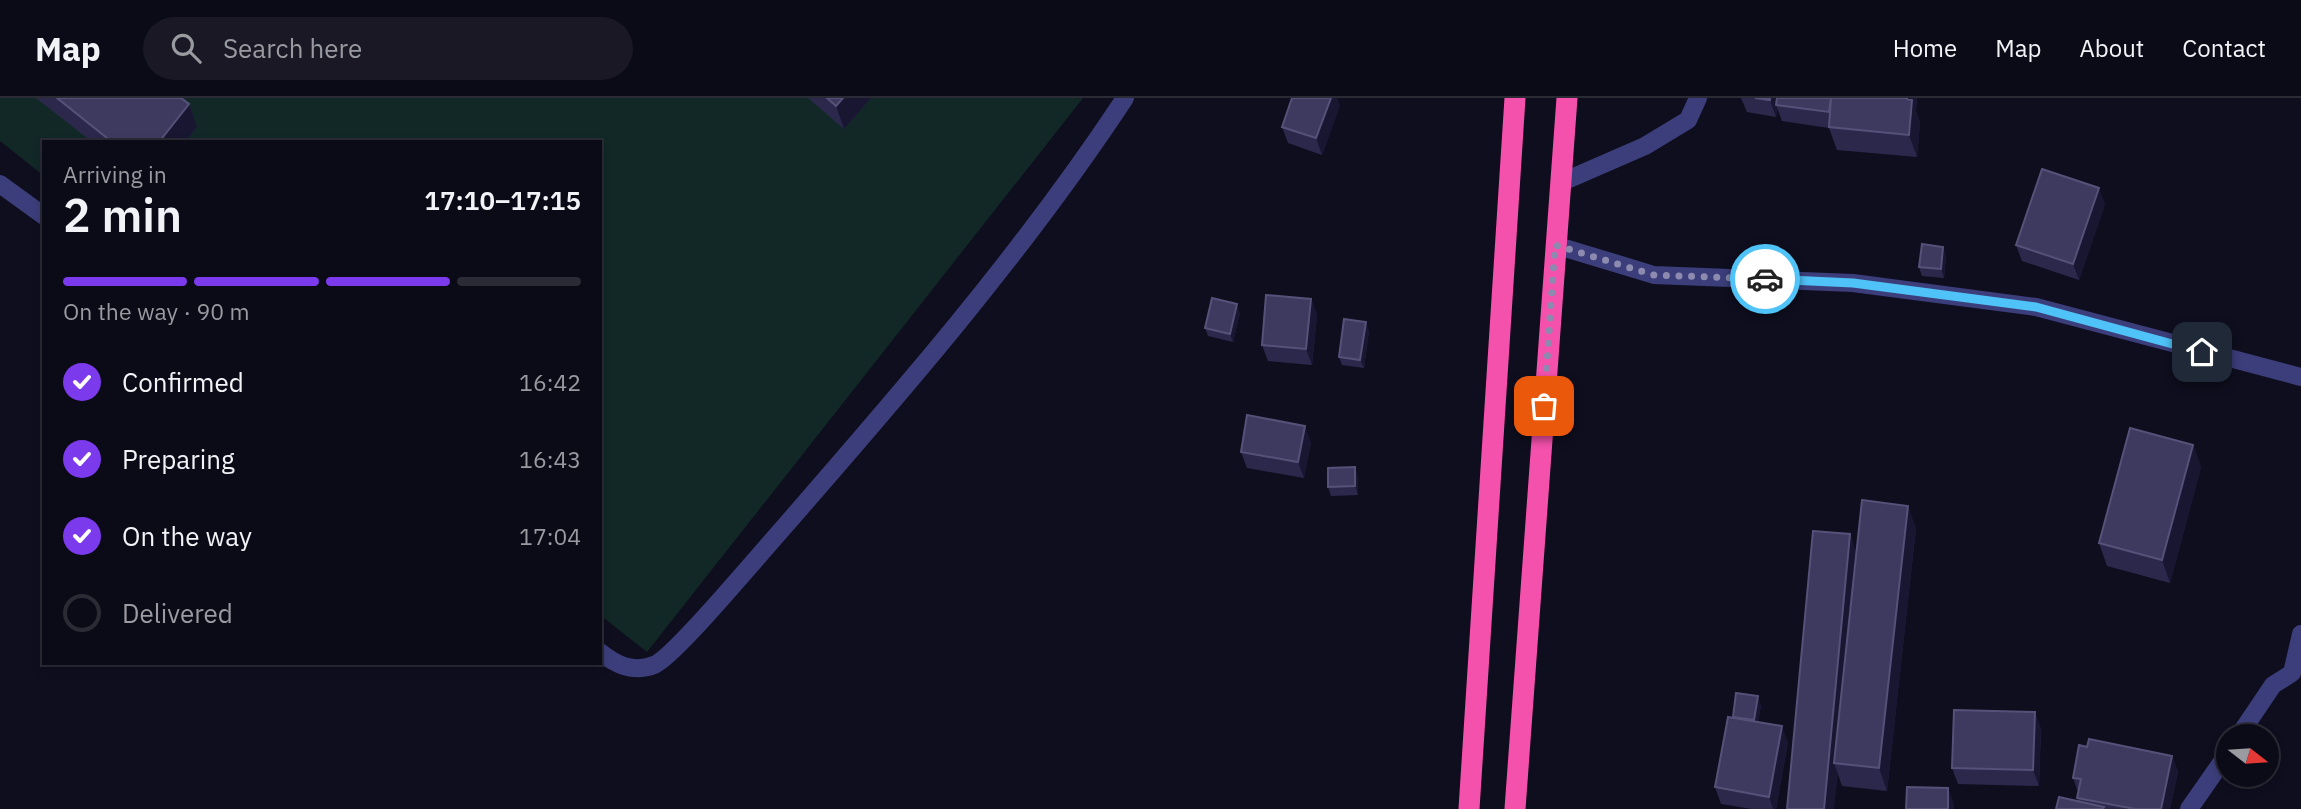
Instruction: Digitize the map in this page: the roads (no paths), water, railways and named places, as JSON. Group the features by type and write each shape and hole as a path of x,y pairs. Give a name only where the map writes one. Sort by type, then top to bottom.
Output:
{"highway":[{"path":"1469,809 1515,98"},
{"path":"1516,809 1567,98"}],"street":[{"path":"602,654 614,663 635,669 656,664 721,599 894,400 1058,194 1125,98"},
{"path":"1560,183 1645,146 1688,120 1698,98"},
{"path":"0,184 42,215"},
{"path":"1555,245 1654,275 1853,283 2036,307 2301,377"},
{"path":"2247,724 2273,685 2297,676 2301,634"},
{"path":"2189,809 2216,770"}]}
